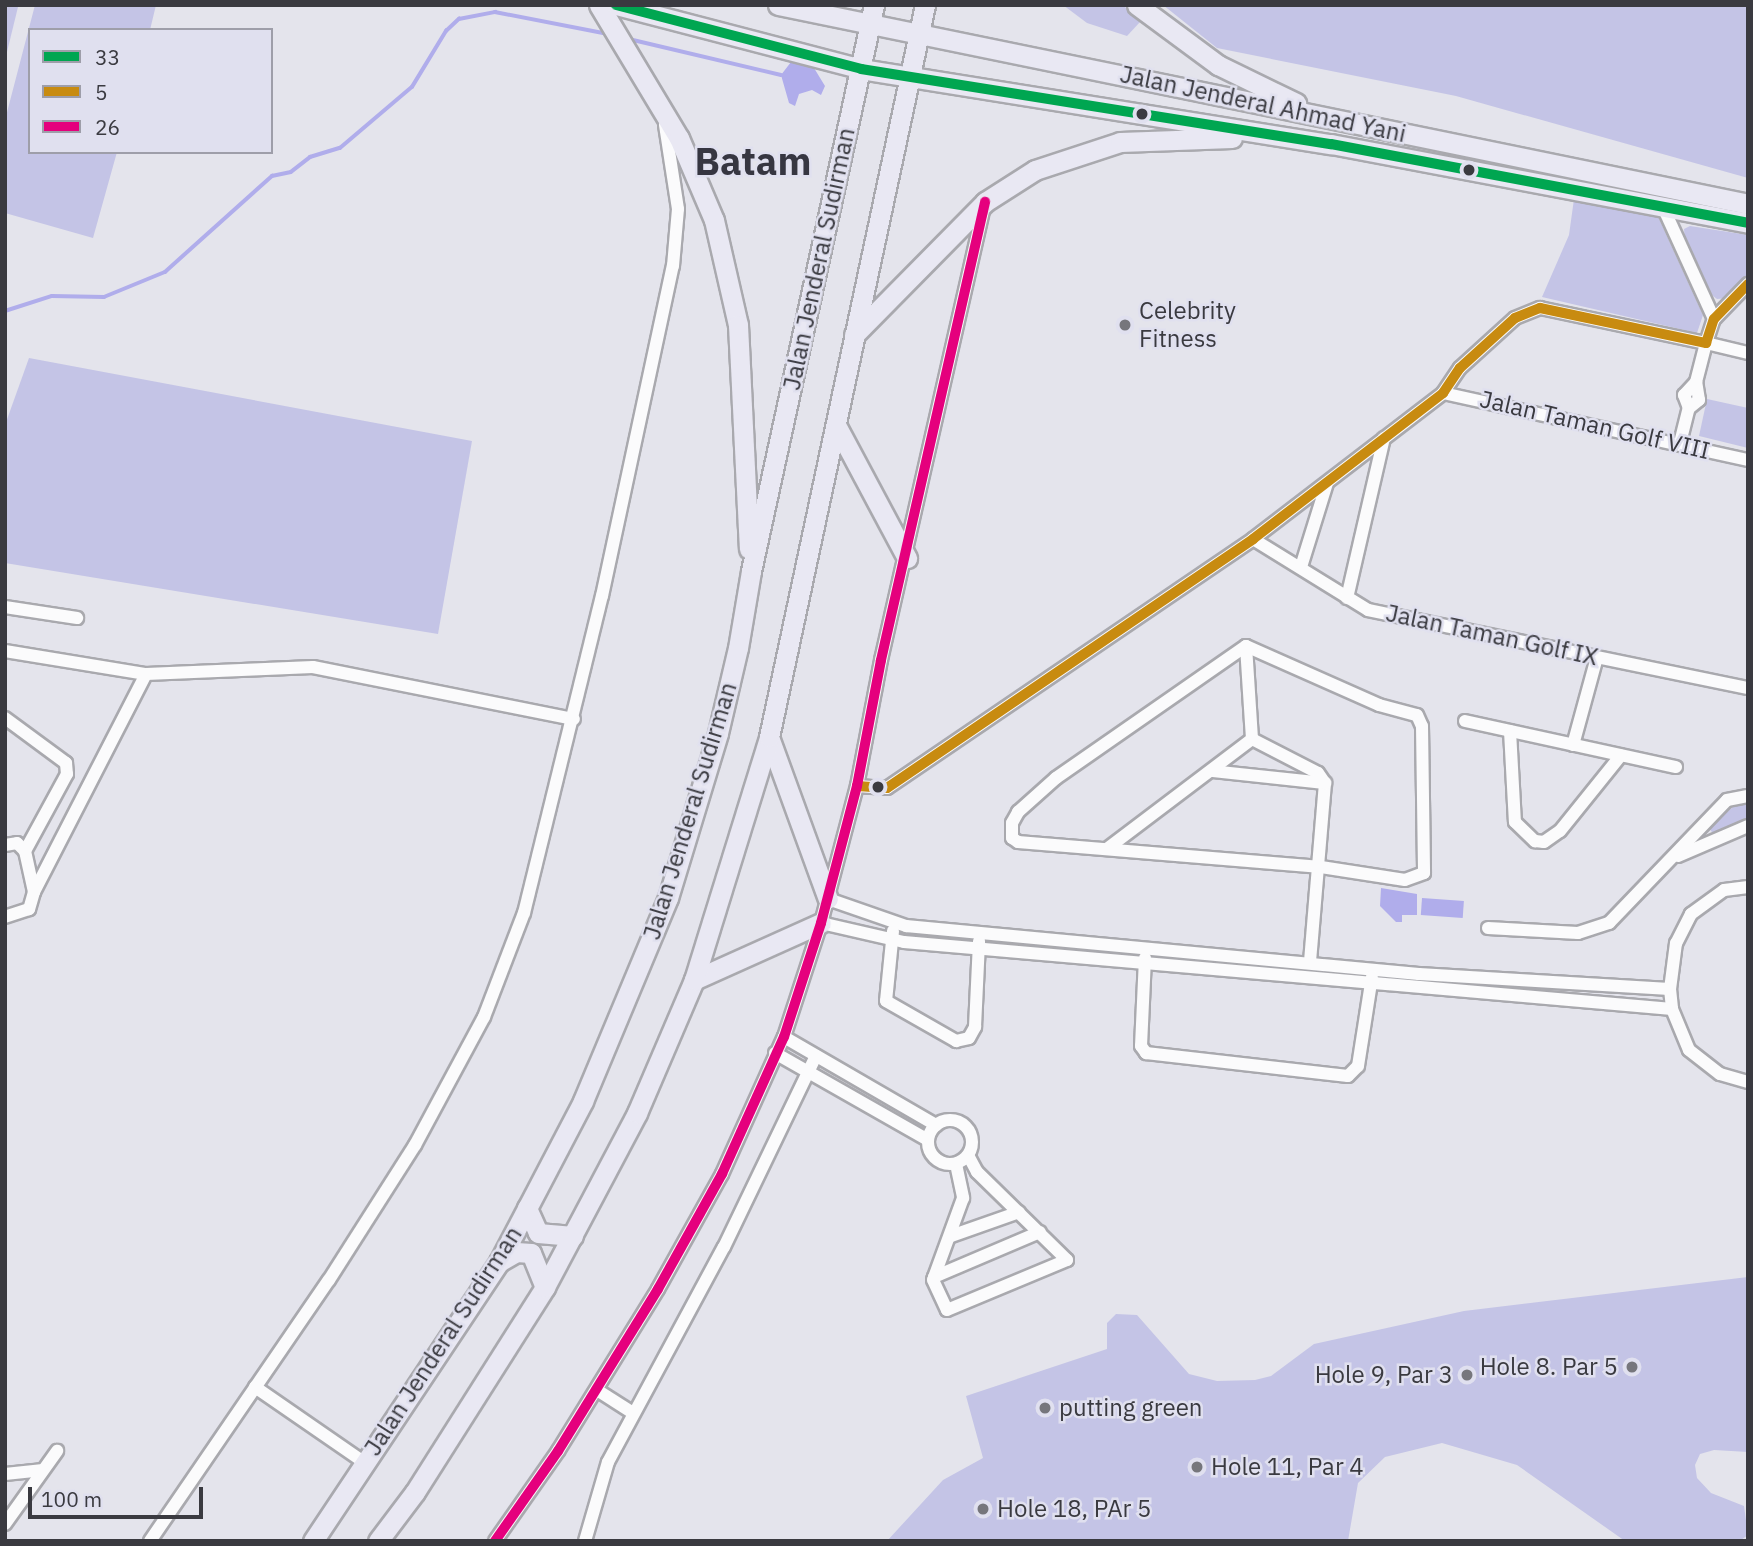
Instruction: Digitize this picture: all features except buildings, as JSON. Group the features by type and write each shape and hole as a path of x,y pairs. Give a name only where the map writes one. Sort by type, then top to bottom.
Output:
{"highway":[{"path":"599,5 630,49 694,169 728,274 743,385 751,571"},
{"name":"Jalan Jenderal Ahmad Yani","path":"616,5 861,69 1331,144 1748,223"},
{"name":"Jalan Jenderal Ahmad Yani","path":"778,5 1748,204"},
{"name":"Jalan Jenderal Sudirman","path":"313,1541 499,1262 583,1101 668,898 718,733 874,5"},
{"name":"Jalan Jenderal Sudirman","path":"380,1540 415,1492 545,1287 637,1113 694,981 769,737 925,5"},
{"path":"1137,5 1218,65 1331,118"},
{"path":"854,335 985,202 1035,170 1120,142 1226,138 1331,144"},
{"path":"1425,163 1429,138"},
{"path":"836,425 907,558"},
{"path":"769,737 828,899"},
{"path":"694,981 821,923"},
{"path":"527,1208 538,1233 573,1236"},
{"path":"499,1262 516,1252 531,1253 545,1287"}],"street":[{"path":"150,1541 371,1217 484,1017 524,913 573,719 673,266 676,182 671,146 654,96"},
{"path":"495,1541 597,1390 722,1174 783,1037 821,923 857,786 985,202"},
{"path":"1663,208 1714,319"},
{"path":"1680,443 1689,408 1699,400 1696,382 1714,319 1748,284"},
{"path":"857,786 887,788 1253,539 1443,393 1460,368 1515,317 1530,309 1748,353"},
{"name":"Jalan Taman Golf VIII","path":"1443,393 1748,460"},
{"path":"1347,598 1384,438"},
{"path":"1301,566 1327,482"},
{"name":"Jalan Taman Golf IX","path":"1253,539 1301,566 1368,610 1748,688"},
{"path":"5,607 77,618"},
{"path":"1246,646 1252,739"},
{"path":"1246,646 1379,705 1410,711 1420,720 1427,868 1405,880 1321,867 1018,842 1012,838 1012,824 1056,778 1246,646"},
{"path":"5,651 146,674 313,667 573,719"},
{"path":"1573,745 1597,657"},
{"path":"5,917 29,909 34,892 146,674"},
{"path":"5,718 66,763 67,774 25,851"},
{"path":"1465,721 1676,767"},
{"path":"1510,731 1515,822 1535,841 1544,842 1560,831 1621,755"},
{"path":"1108,848 1252,739"},
{"path":"1252,739 1318,773 1325,783 1321,867 1311,961"},
{"path":"1212,771 1325,783"},
{"path":"1488,928 1578,933 1600,928 1671,860 1727,800 1748,796"},
{"path":"1671,860 1748,826"},
{"path":"5,845 17,843 25,851 34,892"},
{"path":"1748,887 1724,890 1691,914 1676,943 1670,989 1672,1009 1682,1040 1701,1063 1748,1082"},
{"path":"828,899 896,924 980,933 1373,968 1670,989"},
{"path":"821,923 890,939 1145,965 1672,1009"},
{"path":"896,924 890,939 886,1002 956,1041 969,1038 975,1027 980,933"},
{"path":"1146,948 1140,1046 1146,1053 1348,1076 1358,1066 1373,968"},
{"path":"783,1037 936,1125"},
{"path":"775,1053 928,1140 936,1159 956,1164"},
{"path":"585,1541 600,1481 633,1413 724,1247 816,1056"},
{"path":"928,1140 936,1125 949,1120 962,1124 971,1135 968,1155 977,1172 1067,1260 947,1310 941,1306 934,1277 964,1198 956,1164"},
{"path":"956,1164 968,1155"},
{"path":"951,1236 1019,1212"},
{"path":"934,1277 1040,1232"},
{"path":"256,1387 365,1464"},
{"path":"597,1390 633,1413"},
{"path":"5,1524 57,1451"},
{"path":"5,1474 41,1470"}],"shaded area":[{"path":"5,5 18,7 6,56 5,56"},
{"path":"35,5 156,5 150,28 29,28"},
{"path":"1063,5 1123,5 1140,22 1127,36 1087,23"},
{"path":"1163,5 1748,5 1748,178 1456,96 1217,48"},
{"path":"28,32 28,154 116,154 93,238 5,213 5,120"},
{"path":"1574,199 1656,212 1703,315 1697,333 1542,297 1569,235"},
{"path":"1690,226 1748,235 1748,279 1728,298 1717,299 1704,289 1685,240 1684,229"},
{"path":"29,358 472,441 438,634 5,563 5,425"},
{"path":"1707,399 1748,408 1748,448 1699,436"},
{"path":"1748,803 1748,823 1714,835 1709,828 1734,806"},
{"path":"1748,1277 1748,1452 1714,1450 1700,1454 1695,1465 1697,1478 1711,1493 1744,1506 1748,1535 1741,1540 1625,1541 1517,1465 1442,1443 1385,1457 1358,1483 1348,1541 887,1541 943,1480 983,1458 966,1396 1107,1349 1107,1323 1116,1314 1137,1315 1189,1374 1217,1381 1255,1380 1271,1376 1314,1344 1464,1311"}],"water":[{"path":"791,62 814,68 825,86 821,95 812,90 799,94 795,106 789,103 781,75"},
{"path":"1381,888 1417,894 1417,915 1402,915 1402,922 1396,922 1380,906"},
{"path":"1422,898 1464,901 1463,918 1421,915"}],"waterway":[{"path":"5,311 52,296 104,297 165,272 272,176 291,172 310,157 340,148 412,87 446,31 459,19 495,12 608,34"},
{"path":"629,39 781,75"}],"transit line":[{"name":"33","path":"616,5 861,69 1331,144 1748,223"},
{"name":"26","path":"495,1541 558,1451 658,1289 722,1174 784,1037 821,923 857,786 881,660 985,202"},
{"name":"5","path":"857,786 887,788 1253,539 1443,393 1460,368 1515,318 1540,308 1706,343 1714,319 1748,284"}],"place":[{"name":"Celebrity Fitness","path":"1125,325"},
{"name":"Hole 8. Par 5","path":"1632,1367"},
{"name":"Hole 9, Par 3","path":"1467,1375"},
{"name":"putting green","path":"1045,1408"},
{"name":"Hole 11, Par 4","path":"1197,1467"},
{"name":"Hole 18, PAr 5","path":"983,1509"}],"district":[{"name":"Batam","path":"753,161"}]}
